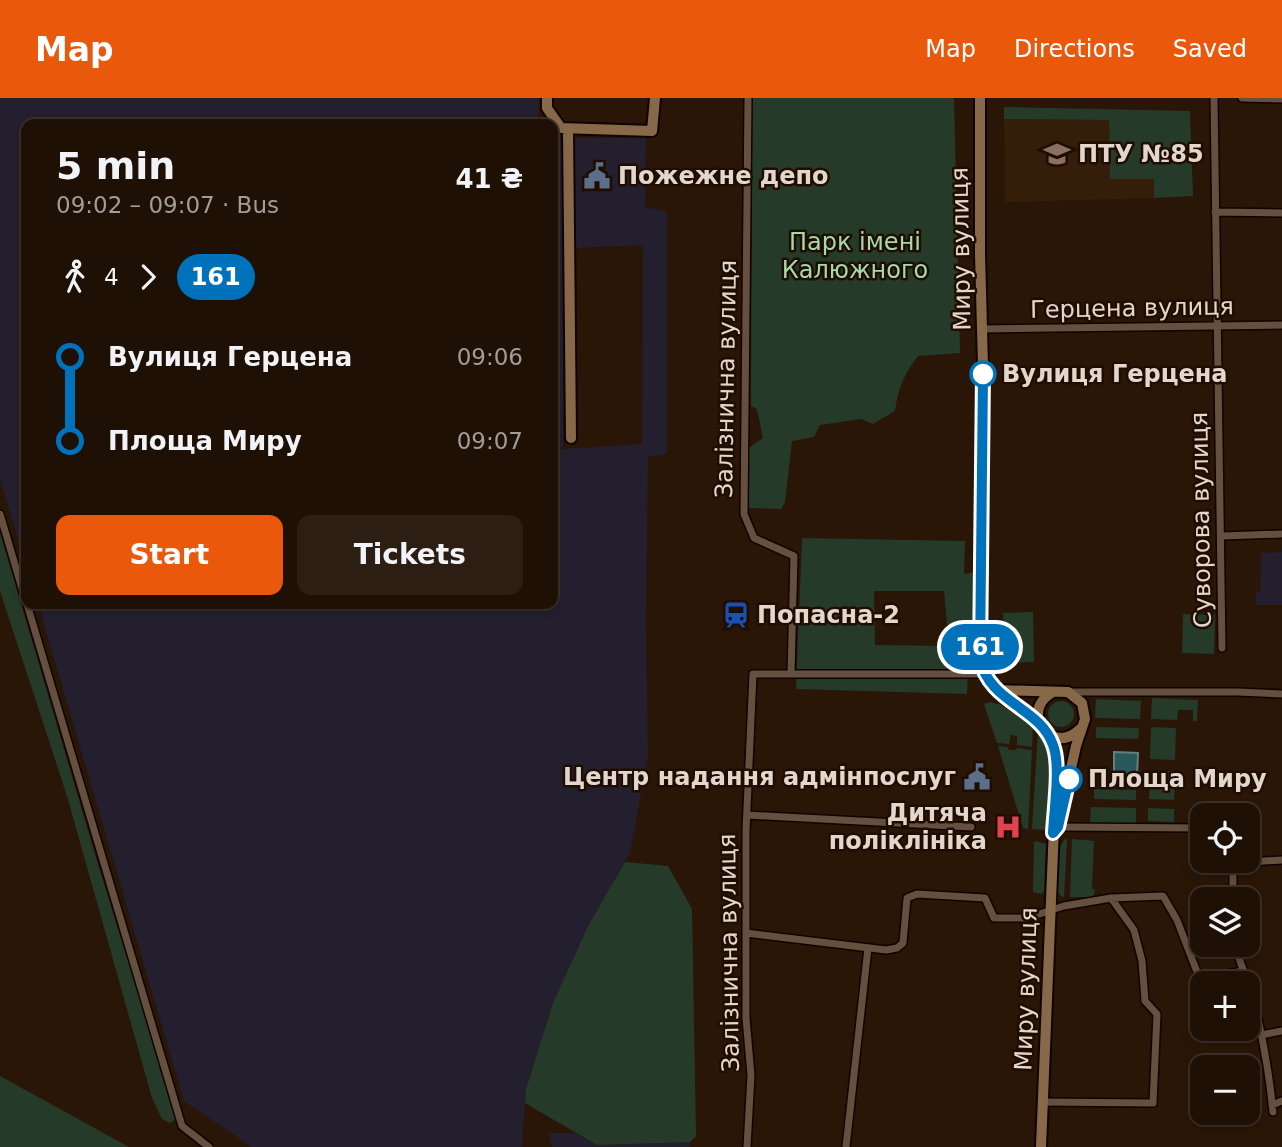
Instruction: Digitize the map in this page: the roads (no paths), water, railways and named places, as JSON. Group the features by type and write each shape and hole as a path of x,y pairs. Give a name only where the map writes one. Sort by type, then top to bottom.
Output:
{"street":[{"path":"547,98 547,108 555,119"},
{"path":"558,124 561,128 568,129 652,131 655,98"},
{"name":"Залізнична вулиця","path":"747,1147 751,1076 746,1018 747,815 753,674 791,674 794,556 754,538 744,514 748,98"},
{"name":"Миру вулиця","path":"980,98 980,659 984,674 995,690"},
{"name":"Суворова вулиця","path":"1214,98 1222,648"},
{"path":"1242,98 1282,99"},
{"path":"568,129 571,438"},
{"path":"1215,212 1282,213"},
{"name":"Герцена вулиця","path":"982,329 1282,325"},
{"path":"0,514 21,586"},
{"path":"1221,536 1282,534"},
{"path":"28,609 183,1126 209,1147"},
{"path":"791,674 984,674"},
{"path":"995,690 1089,694 1282,694"},
{"path":"995,690 1028,713 1044,730 1063,739 1073,736 1080,729"},
{"path":"1054,692 1043,699 1038,708 1038,719 1054,746 1056,830"},
{"path":"1069,692 1078,698 1084,707"},
{"path":"1056,830 1089,694"},
{"path":"747,815 971,827"},
{"path":"1056,830 1190,828"},
{"name":"Миру вулиця","path":"1041,1147 1056,830"},
{"path":"1260,861 1282,860"},
{"path":"746,933 886,950 897,948 903,943 907,898 917,894 985,898 994,918 1027,918 1051,910 1111,898 1163,896 1177,920 1197,971"},
{"path":"1042,1102 1153,1103 1157,1014 1145,1001 1142,961 1134,930 1111,898"},
{"path":"846,1147 868,948"},
{"path":"1238,957 1243,971"},
{"path":"1260,1031 1272,1109 1282,1101"},
{"path":"1261,1035 1282,1031"}],"water":[{"path":"1114,752 1138,753 1137,777 1114,776"}],"place":[{"name":"ПТУ №85","path":"1057,154"},
{"name":"Пожежне депо","path":"597,176"},
{"name":"Вулиця Герцена","path":"983,374"},
{"name":"Попасна-2","path":"736,615"},
{"name":"Центр надання адмінпослуг","path":"977,777"},
{"name":"Площа Миру","path":"1069,779"},
{"name":"Дитяча поліклініка","path":"1008,827"}],"park label":[{"name":"Парк імені Калюжного","path":"855,256"}]}
